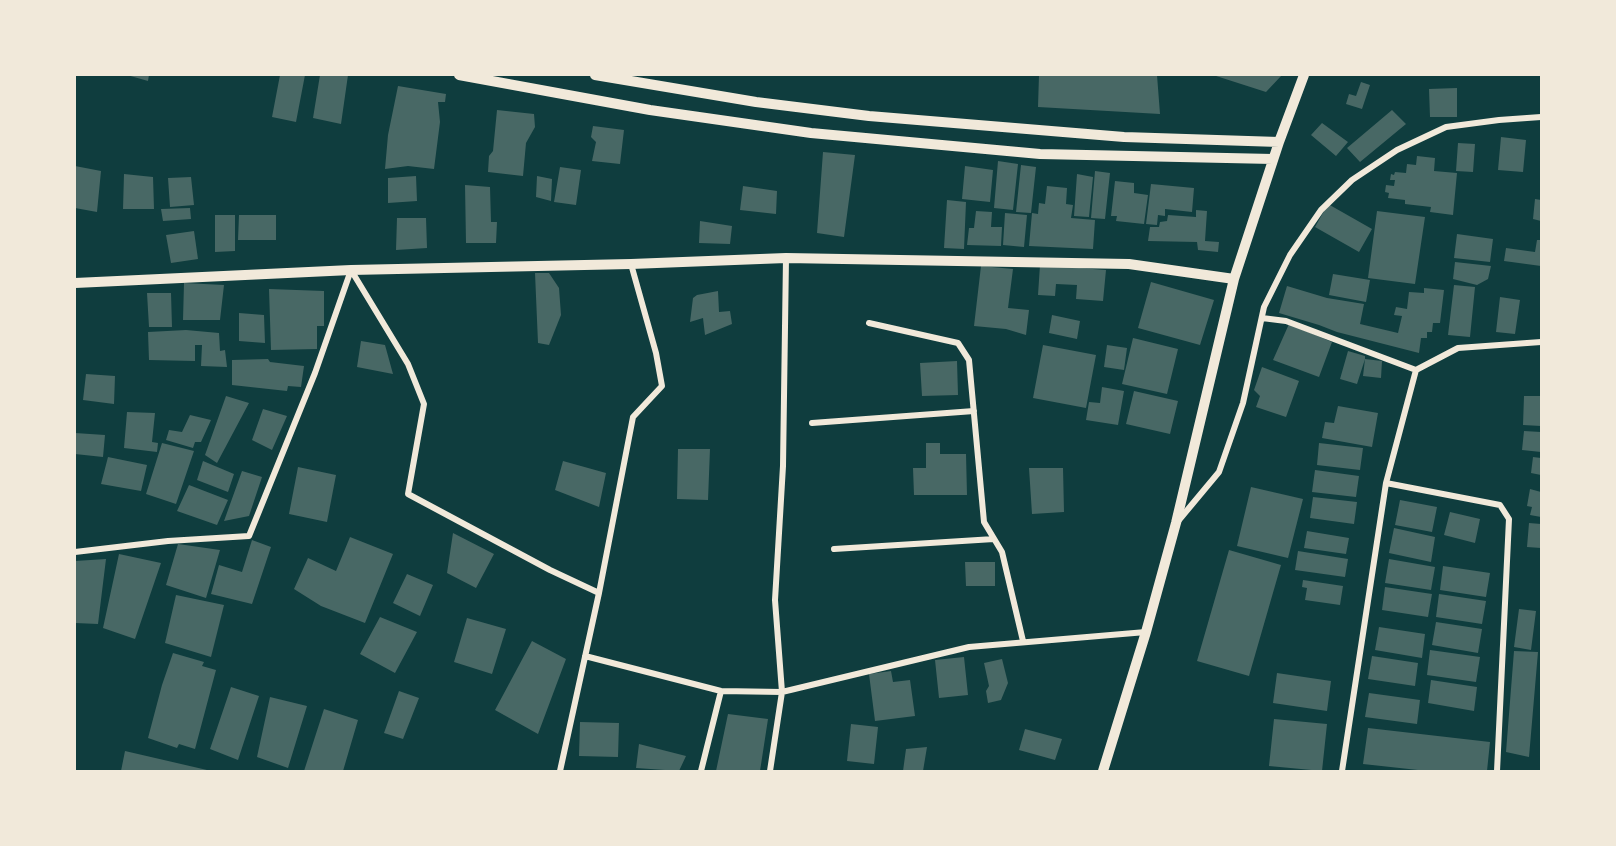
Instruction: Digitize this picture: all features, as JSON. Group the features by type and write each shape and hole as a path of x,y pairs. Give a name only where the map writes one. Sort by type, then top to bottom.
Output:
{"street":[{"path":"459,75 650,110 811,133 1040,154 1273,159"},
{"path":"595,75 756,102 869,116 1124,137 1279,142"},
{"path":"1103,771 1146,632 1176,523 1234,279 1273,159 1304,75"},
{"path":"1176,523 1219,472 1243,403 1264,307 1290,255 1321,210 1352,180 1397,150 1446,127 1541,117"},
{"path":"75,283 351,270 786,258 1129,264 1234,279"},
{"path":"770,771 782,692 775,600 783,466 786,258"},
{"path":"560,771 599,593 633,417 662,386 656,353 631,264"},
{"path":"75,552 168,541 249,536 315,373 351,270"},
{"path":"351,270 408,364 424,404 408,494 539,564 599,593"},
{"path":"1262,318 1286,321 1416,370"},
{"path":"869,323 958,343 969,360 984,522 1002,552 1023,641"},
{"path":"1342,771 1386,483 1416,370 1458,348 1541,342"},
{"path":"812,423 974,411"},
{"path":"1386,483 1500,505 1509,519 1497,771"},
{"path":"834,549 994,539"},
{"path":"585,657 721,691 782,692 969,647 1146,632"},
{"path":"701,771 721,691"}],"building":[{"path":"127,75 149,75 148,81"},
{"path":"280,75 305,75 296,122 272,117"},
{"path":"320,75 348,75 341,124 313,118"},
{"path":"1039,75 1157,75 1160,114 1038,107"},
{"path":"1213,75 1282,75 1266,92"},
{"path":"1361,82 1370,85 1362,109 1346,104 1349,94 1356,96"},
{"path":"398,86 446,94 445,102 438,102 440,122 434,169 408,166 385,169 388,135"},
{"path":"1457,88 1457,117 1430,117 1429,89"},
{"path":"497,110 534,114 535,127 526,143 523,176 488,172 489,156 493,151"},
{"path":"1392,110 1406,124 1360,162 1347,148"},
{"path":"1322,123 1348,142 1336,156 1311,135"},
{"path":"593,126 624,130 620,164 592,161 596,142 591,137"},
{"path":"1501,137 1526,140 1523,172 1498,170"},
{"path":"1458,143 1475,144 1473,172 1456,171"},
{"path":"823,152 855,155 844,237 817,233"},
{"path":"1417,156 1435,158 1434,171 1457,173 1453,215 1430,212 1431,207 1405,204 1405,200 1388,198 1389,193 1385,192 1386,185 1394,186 1395,180 1390,180 1391,174 1406,173 1407,164 1416,165"},
{"path":"998,161 1018,164 1013,210 994,208"},
{"path":"1021,165 1036,167 1031,213 1016,212"},
{"path":"75,166 101,171 97,212 75,208"},
{"path":"965,166 993,170 990,202 962,199"},
{"path":"560,167 581,170 576,205 554,202"},
{"path":"1095,171 1110,173 1105,219 1091,218"},
{"path":"124,174 153,177 154,209 123,209"},
{"path":"1077,174 1093,177 1089,217 1074,216"},
{"path":"416,176 417,201 388,203 388,178"},
{"path":"537,176 552,179 551,201 536,197"},
{"path":"191,177 194,205 170,207 168,178"},
{"path":"1115,181 1134,183 1134,193 1148,195 1144,224 1116,221 1117,216 1111,216"},
{"path":"1151,184 1194,188 1192,212 1165,209 1165,216 1158,215 1157,225 1146,224"},
{"path":"465,185 490,187 491,222 497,222 496,243 466,243"},
{"path":"743,186 777,191 776,214 740,210"},
{"path":"1047,186 1067,188 1066,204 1073,205 1071,218 1095,220 1093,249 1029,246 1032,213 1038,214 1039,203 1045,204"},
{"path":"1535,199 1541,200 1541,221 1533,219"},
{"path":"947,200 966,202 964,249 944,248"},
{"path":"1328,204 1372,229 1359,252 1315,227"},
{"path":"190,208 191,219 163,221 161,209"},
{"path":"1196,210 1207,211 1205,241 1219,242 1218,252 1198,250 1197,242 1148,241 1150,227 1159,227 1160,222 1167,221 1168,215 1196,217"},
{"path":"976,211 992,212 991,227 1002,227 1001,246 967,245 969,228 974,228"},
{"path":"1377,211 1425,217 1415,284 1368,278"},
{"path":"1005,213 1027,215 1024,247 1003,245"},
{"path":"215,215 235,215 235,251 215,252"},
{"path":"239,215 276,215 276,240 238,240"},
{"path":"397,218 426,218 427,248 396,250"},
{"path":"700,221 732,226 730,244 699,243"},
{"path":"194,231 198,259 171,263 166,235"},
{"path":"1457,234 1493,239 1490,262 1454,258"},
{"path":"1537,240 1541,240 1541,266 1504,261 1506,248 1535,252"},
{"path":"1455,262 1491,266 1488,279 1477,285 1453,279"},
{"path":"1040,265 1106,270 1103,301 1076,299 1077,285 1056,284 1055,296 1038,295"},
{"path":"981,266 1013,269 1008,308 1029,310 1026,335 1006,329 974,326"},
{"path":"535,273 549,273 559,288 561,315 549,345 538,343"},
{"path":"1333,274 1370,280 1366,302 1329,295"},
{"path":"1151,282 1214,300 1200,345 1138,328"},
{"path":"184,283 224,285 220,320 183,320"},
{"path":"1454,285 1475,287 1470,337 1448,335"},
{"path":"1287,286 1327,298 1364,304 1360,324 1398,333 1402,316 1394,315 1396,307 1407,309 1409,292 1424,293 1424,288 1444,290 1440,323 1433,323 1432,332 1427,332 1427,338 1421,338 1419,353 1337,332 1279,313"},
{"path":"269,289 324,291 324,326 317,326 317,349 271,350"},
{"path":"718,291 719,312 730,311 732,324 705,335 703,318 690,322 693,298 697,295"},
{"path":"147,293 171,293 172,327 149,327"},
{"path":"1500,297 1520,300 1515,334 1496,332"},
{"path":"239,313 264,315 265,343 239,341"},
{"path":"1052,315 1080,321 1077,339 1049,333"},
{"path":"1289,324 1332,342 1319,377 1273,360"},
{"path":"186,330 219,333 220,351 225,350 227,367 201,366 202,345 195,345 195,361 149,360 148,332"},
{"path":"1133,338 1178,349 1167,394 1122,384"},
{"path":"361,341 385,345 393,374 357,367"},
{"path":"1043,345 1096,355 1086,408 1033,398"},
{"path":"1107,345 1127,348 1124,370 1104,367"},
{"path":"1348,351 1365,356 1357,384 1340,379"},
{"path":"268,359 270,362 304,366 301,387 288,386 287,391 232,385 232,360"},
{"path":"1365,359 1382,361 1381,378 1363,376"},
{"path":"957,361 958,395 922,396 920,363"},
{"path":"1262,367 1299,381 1286,417 1256,407 1260,396 1254,390"},
{"path":"86,374 115,376 114,404 83,400"},
{"path":"1102,387 1124,391 1118,425 1086,420 1089,402 1100,403"},
{"path":"1134,391 1178,401 1170,434 1126,424"},
{"path":"226,396 249,403 217,463 205,455"},
{"path":"1524,396 1541,396 1541,426 1523,425"},
{"path":"1338,406 1378,413 1372,447 1322,438 1325,422 1334,423"},
{"path":"263,409 287,416 272,450 252,440"},
{"path":"127,412 155,413 152,442 158,443 157,452 124,448"},
{"path":"190,415 211,420 201,442 195,442 193,448 166,440 169,430 182,432"},
{"path":"1524,431 1541,432 1541,452 1522,450"},
{"path":"75,433 105,435 103,457 75,454"},
{"path":"162,443 194,451 176,504 146,494"},
{"path":"926,443 940,443 940,454 966,454 967,495 914,495 913,468 926,468"},
{"path":"1319,443 1363,448 1360,470 1317,465"},
{"path":"678,449 710,449 708,500 677,499"},
{"path":"108,457 147,465 141,491 101,484"},
{"path":"1533,457 1541,458 1541,475 1531,473"},
{"path":"203,461 234,474 228,492 197,480"},
{"path":"563,461 606,473 599,507 555,490"},
{"path":"298,467 336,475 327,522 289,514"},
{"path":"1029,468 1063,468 1064,512 1032,514"},
{"path":"1315,470 1359,476 1356,497 1312,492"},
{"path":"242,471 262,477 249,516 224,521"},
{"path":"189,485 228,500 217,525 177,511"},
{"path":"1251,487 1303,499 1288,558 1237,546"},
{"path":"1530,489 1541,492 1541,517 1530,515 1532,507 1527,506"},
{"path":"1313,497 1357,502 1354,524 1310,518"},
{"path":"1400,500 1437,507 1432,532 1395,525"},
{"path":"1450,512 1480,519 1475,543 1444,535"},
{"path":"1529,523 1541,524 1541,548 1527,547"},
{"path":"1394,528 1435,537 1431,562 1389,553"},
{"path":"1307,531 1349,538 1346,554 1304,548"},
{"path":"453,533 494,554 476,588 447,573"},
{"path":"350,537 393,554 365,623 321,606 294,589 308,558 336,571"},
{"path":"252,540 271,547 252,604 211,594 219,565 242,572"},
{"path":"178,544 220,550 206,598 166,585"},
{"path":"1229,550 1281,565 1249,676 1197,661"},
{"path":"1298,551 1348,559 1345,577 1295,570"},
{"path":"119,554 161,563 135,639 103,628"},
{"path":"106,559 98,624 75,623 75,561"},
{"path":"1389,559 1435,567 1431,590 1385,583"},
{"path":"965,562 995,562 995,586 966,586"},
{"path":"1443,566 1490,573 1486,597 1440,590"},
{"path":"407,574 433,585 420,616 393,603"},
{"path":"1303,580 1343,586 1340,605 1305,600 1307,588 1302,587"},
{"path":"1385,587 1432,594 1428,617 1382,610"},
{"path":"1439,594 1486,601 1482,624 1436,617"},
{"path":"176,595 224,605 211,657 165,643"},
{"path":"1519,609 1536,611 1531,650 1514,647"},
{"path":"380,617 417,632 395,673 360,654"},
{"path":"467,618 506,629 492,674 454,662"},
{"path":"1436,622 1482,629 1478,653 1432,645"},
{"path":"1379,627 1425,634 1422,658 1375,650"},
{"path":"532,641 566,659 538,734 495,710"},
{"path":"1430,650 1480,657 1476,682 1427,675"},
{"path":"1514,651 1538,652 1529,757 1506,752"},
{"path":"173,653 204,662 202,666 216,670 195,749 179,744 177,748 148,738"},
{"path":"1372,656 1418,663 1415,686 1368,679"},
{"path":"964,657 968,695 939,698 935,660"},
{"path":"1002,659 1008,683 1001,700 988,703 986,691 989,686 984,663"},
{"path":"891,671 893,682 910,680 915,716 875,721 869,674"},
{"path":"1277,673 1331,681 1327,711 1273,703"},
{"path":"1431,680 1477,687 1474,711 1428,703"},
{"path":"231,687 259,696 238,760 210,749"},
{"path":"399,691 419,698 403,739 384,733"},
{"path":"1369,693 1420,700 1417,724 1365,717"},
{"path":"270,697 307,706 288,768 257,757"},
{"path":"324,709 358,720 343,771 304,771"},
{"path":"728,714 768,719 760,771 716,771"},
{"path":"1274,719 1327,724 1322,771 1269,766"},
{"path":"580,722 619,723 618,757 579,756"},
{"path":"851,724 878,727 874,764 847,761"},
{"path":"1368,728 1490,742 1487,771 1427,771 1363,764"},
{"path":"1025,729 1062,739 1055,760 1019,750"},
{"path":"639,744 686,756 679,771 636,768"},
{"path":"927,747 923,771 903,771 906,749"},
{"path":"125,751 207,770 207,771 121,771"}]}
